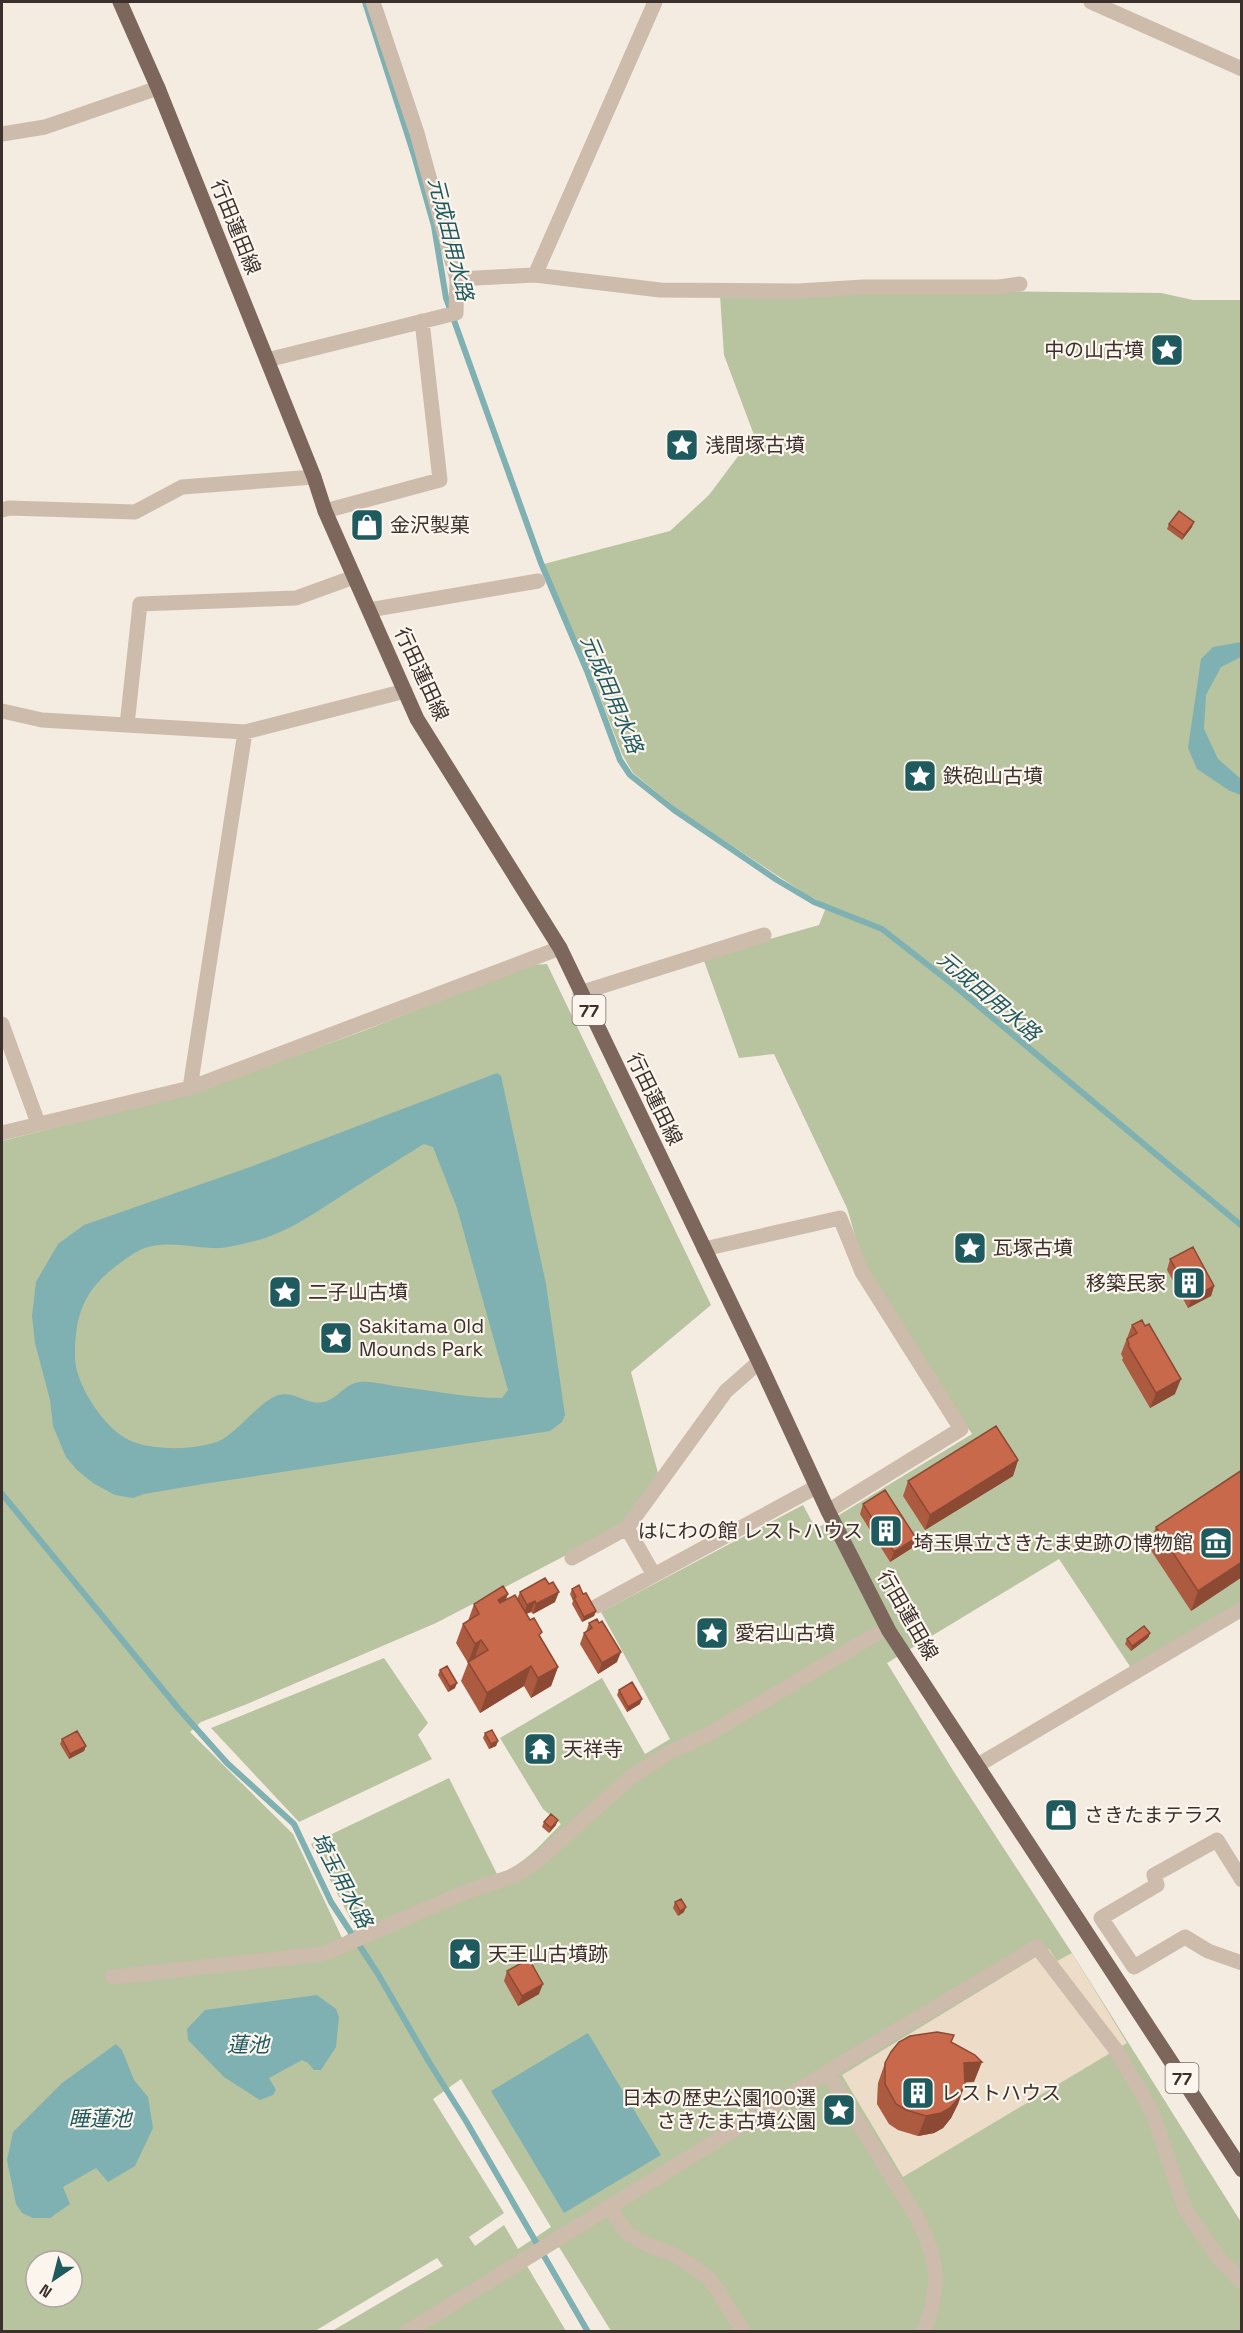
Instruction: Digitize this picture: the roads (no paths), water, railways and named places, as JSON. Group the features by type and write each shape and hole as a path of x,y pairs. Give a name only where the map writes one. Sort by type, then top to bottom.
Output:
{"main road":[{"name":"行田蓮田線","path":"120,2 158,88 314,477 325,511 417,719 560,948 759,1362 816,1487 889,1630 1242,2170"}],"street":[{"path":"267,360 450,314 457,279 417,133 373,2"},
{"path":"535,275 655,2"},
{"path":"1091,2 1242,69"},
{"path":"2,134 45,127 158,88"},
{"path":"457,279 535,275 660,290 798,291 864,286 999,287 1020,284"},
{"path":"325,511 440,480 422,321"},
{"path":"2,510 9,508 135,512 182,487 314,477"},
{"path":"127,725 140,604 296,598 354,577"},
{"path":"369,610 538,581"},
{"path":"2,711 42,720 245,732 405,691"},
{"path":"190,1088 245,732"},
{"path":"580,993 764,934"},
{"path":"2,1133 190,1088 560,948"},
{"path":"2,1024 38,1123"},
{"path":"704,1249 840,1218 862,1272 962,1429 828,1511"},
{"path":"572,1558 627,1528 726,1391 759,1362"},
{"path":"597,1606 816,1487"},
{"path":"627,1528 654,1575"},
{"path":"978,1765 1242,1610"},
{"path":"113,1977 323,1954 344,1947 361,1937 468,1891 511,1877 535,1863 631,1777 670,1752 707,1735 876,1634"},
{"path":"1242,1880 1217,1840 1154,1875 1156,1885 1101,1918 1134,1967 1185,1937 1208,1951 1242,1963"},
{"path":"407,2331 827,2072 1037,1947 1116,2050 1152,2111 1185,2210 1218,2257 1242,2283"},
{"path":"827,2072 918,2219 929,2242 935,2261 936,2298 924,2331"},
{"path":"609,2208 627,2233 644,2243 679,2257 710,2279 744,2331"}],"water":[{"path":"1241,642 1241,657 1221,667 1206,695 1204,729 1218,759 1241,779 1241,795 1230,791 1197,769 1188,748 1201,659 1213,647"},
{"path":"497,1073 501,1076 546,1284 565,1415 562,1422 550,1431 203,1484 133,1498 115,1495 93,1483 77,1470 66,1457 53,1426 50,1400 35,1343 32,1316 36,1282 58,1244 84,1225 253,1166","holes":["424,1144 433,1147 457,1208 508,1390 502,1398 360,1382 350,1385 324,1402 312,1402 285,1394 273,1397 223,1439 202,1446 176,1448 138,1444 129,1440 110,1426 92,1404 76,1366 78,1321 88,1296 106,1274 118,1264 142,1249 152,1246 222,1248 266,1238 306,1218"]},
{"name":"蓮池","path":"317,1995 336,2009 339,2017 336,2047 321,2070 314,2070 302,2060 269,2078 276,2090 273,2095 260,2100 224,2077 188,2040 187,2029 205,2010"},
{"path":"588,2033 661,2155 564,2213 491,2091"},
{"name":"睡蓮池","path":"116,2044 122,2050 134,2080 148,2097 153,2128 135,2166 108,2182 96,2168 63,2187 70,2204 50,2218 33,2218 22,2213 16,2204 7,2160 13,2132 62,2083"}],"waterway":[{"name":"元成田用水路","path":"365,2 434,226 446,298 541,563 587,671 620,760 630,775 674,810 777,880 814,902 882,929 951,983 1242,1226"},
{"name":"埼玉用水路","path":"2,1494 178,1708 227,1763 294,1824 331,1902 378,1974 466,2121 588,2332"}],"place":[{"name":"中の山古墳","path":"1167,350"},
{"name":"浅間塚古墳","path":"682,445"},
{"name":"金沢製菓","path":"367,525"},
{"name":"鉄砲山古墳","path":"920,776"},
{"name":"瓦塚古墳","path":"970,1248"},
{"name":"移築民家","path":"1189,1283"},
{"name":"二子山古墳","path":"285,1292"},
{"name":"Sakitama Old Mounds Park","path":"336,1338"},
{"name":"はにわの館 レストハウス","path":"886,1531"},
{"name":"埼玉県立さきたま史跡の博物館","path":"1216,1543"},
{"name":"愛宕山古墳","path":"712,1633"},
{"name":"天祥寺","path":"540,1749"},
{"name":"さきたまテラス","path":"1061,1815"},
{"name":"天王山古墳跡","path":"465,1954"},
{"name":"レストハウス","path":"918,2093"},
{"name":"日本の歴史公園100選 さきたま古墳公園","path":"839,2110"}]}
